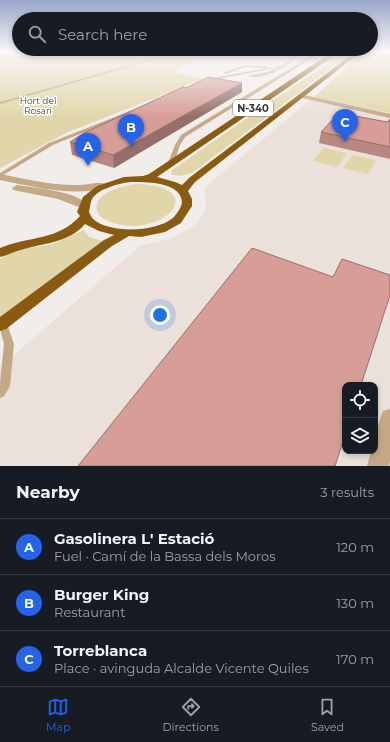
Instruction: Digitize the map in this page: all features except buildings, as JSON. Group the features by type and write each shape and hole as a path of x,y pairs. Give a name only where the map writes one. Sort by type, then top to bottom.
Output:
{"highway":[{"name":"N-340","path":"144,179 152,176 304,74"},
{"name":"N-340","path":"0,253 22,244 50,240 81,224 90,195 104,186 116,182 144,179 166,182 182,191 192,180 330,74"},
{"path":"85,212 91,224 100,229 126,234 156,230 179,219 185,212 188,204 182,191"},
{"path":"2,324 108,243 126,234"}],"street":[{"path":"297,98 390,116"},
{"path":"0,176 66,188 91,189 104,186"},
{"path":"0,185 70,199 78,202 85,212"},
{"path":"378,466 390,418"}],"lane":[{"path":"0,103 103,74"},
{"path":"218,78 222,74"},
{"path":"202,84 218,78 247,74"},
{"path":"209,81 266,74"},
{"path":"170,163 175,153 176,146 183,136 284,74"},
{"path":"0,176 28,157 51,144 137,109"},
{"path":"0,393 5,386 9,344 2,324"}],"shaded area":[{"path":"314,97 390,113 390,466 0,466 0,367 140,246 169,239 194,226 205,212 206,205 204,188"}],"green space":[{"name":"Hort del Rosari","path":"0,74 182,74 203,79 66,133 0,168"},
{"path":"312,74 324,74 192,173 179,176 171,174 172,170"},
{"path":"340,74 390,74 390,113 314,97"},
{"path":"324,148 347,153 337,167 313,161"},
{"path":"353,155 376,160 368,174 343,168"},
{"path":"136,184 159,187 172,193 176,201 172,210 163,218 149,224 132,226 113,223 99,215 97,204 104,194 117,188"},
{"path":"84,230 89,237 103,241 0,318 0,259 9,253 26,248 50,245"}],"place":[{"name":"Torreblanca","path":"345,142"},
{"name":"Burger King","path":"131,147"},
{"name":"Gasolinera L' Estació","path":"88,166"}]}
